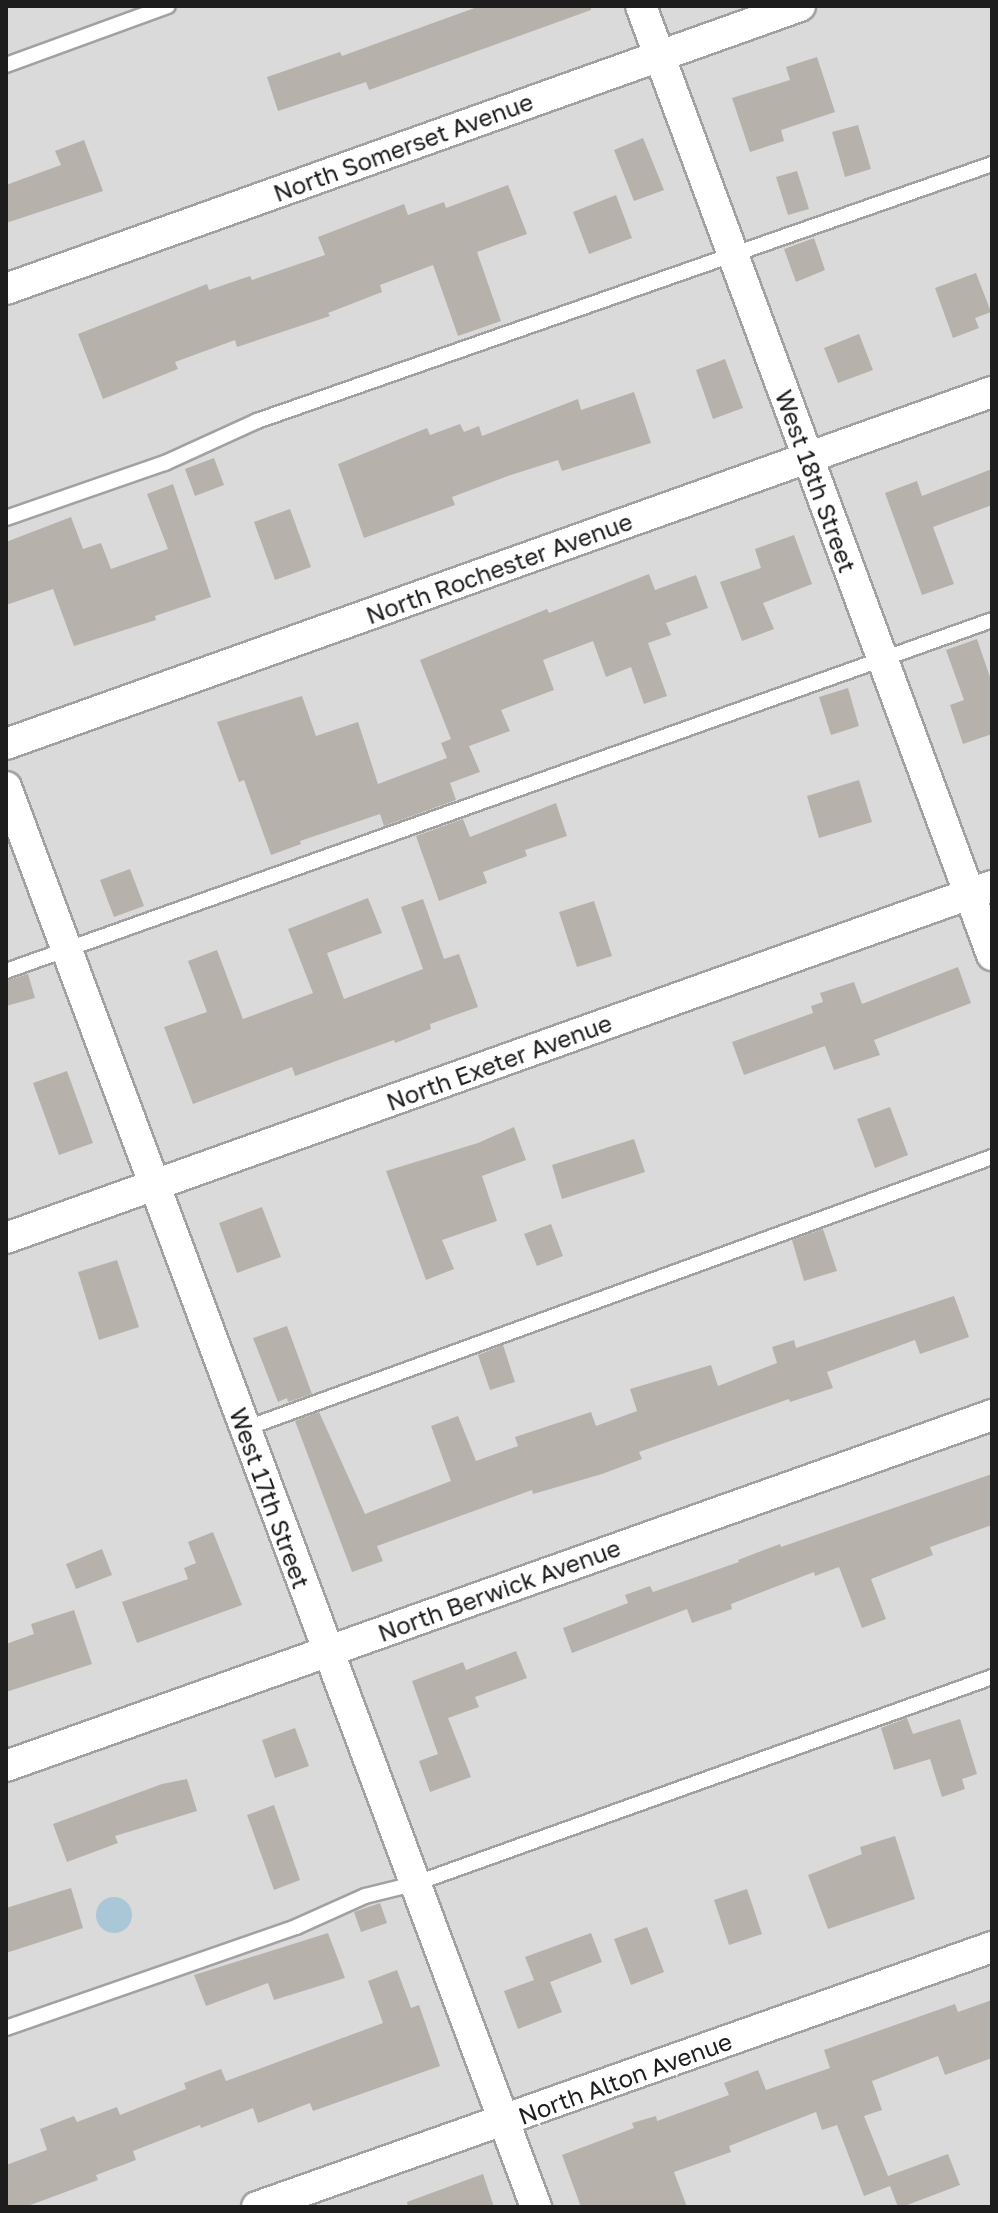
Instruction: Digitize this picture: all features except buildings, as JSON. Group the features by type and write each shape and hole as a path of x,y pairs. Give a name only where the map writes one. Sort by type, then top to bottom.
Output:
{"street":[{"name":"West 18th Street","path":"641,6 882,659 981,890 992,955"},
{"name":"North Somerset Avenue","path":"6,289 800,6"},
{"name":"North Rochester Avenue","path":"6,744 992,392"},
{"name":"West 17th Street","path":"6,787 536,2207"},
{"name":"North Exeter Avenue","path":"6,1238 981,890"},
{"name":"North Berwick Avenue","path":"6,1766 992,1415"},
{"name":"North Alton Avenue","path":"257,2207 992,1947"}],"lane":[{"path":"6,65 168,6"},
{"path":"6,518 165,463 257,421 992,164"},
{"path":"6,971 992,620"},
{"path":"244,1429 992,1157"},
{"path":"6,2028 296,1927 365,1896 414,1884 992,1677"}],"shaded area":[{"path":"6,6 992,6 992,2207 6,2207"}],"water":[{"path":"114,1897 127,1902 132,1915 127,1928 114,1933 101,1928 96,1915 101,1902"}]}
